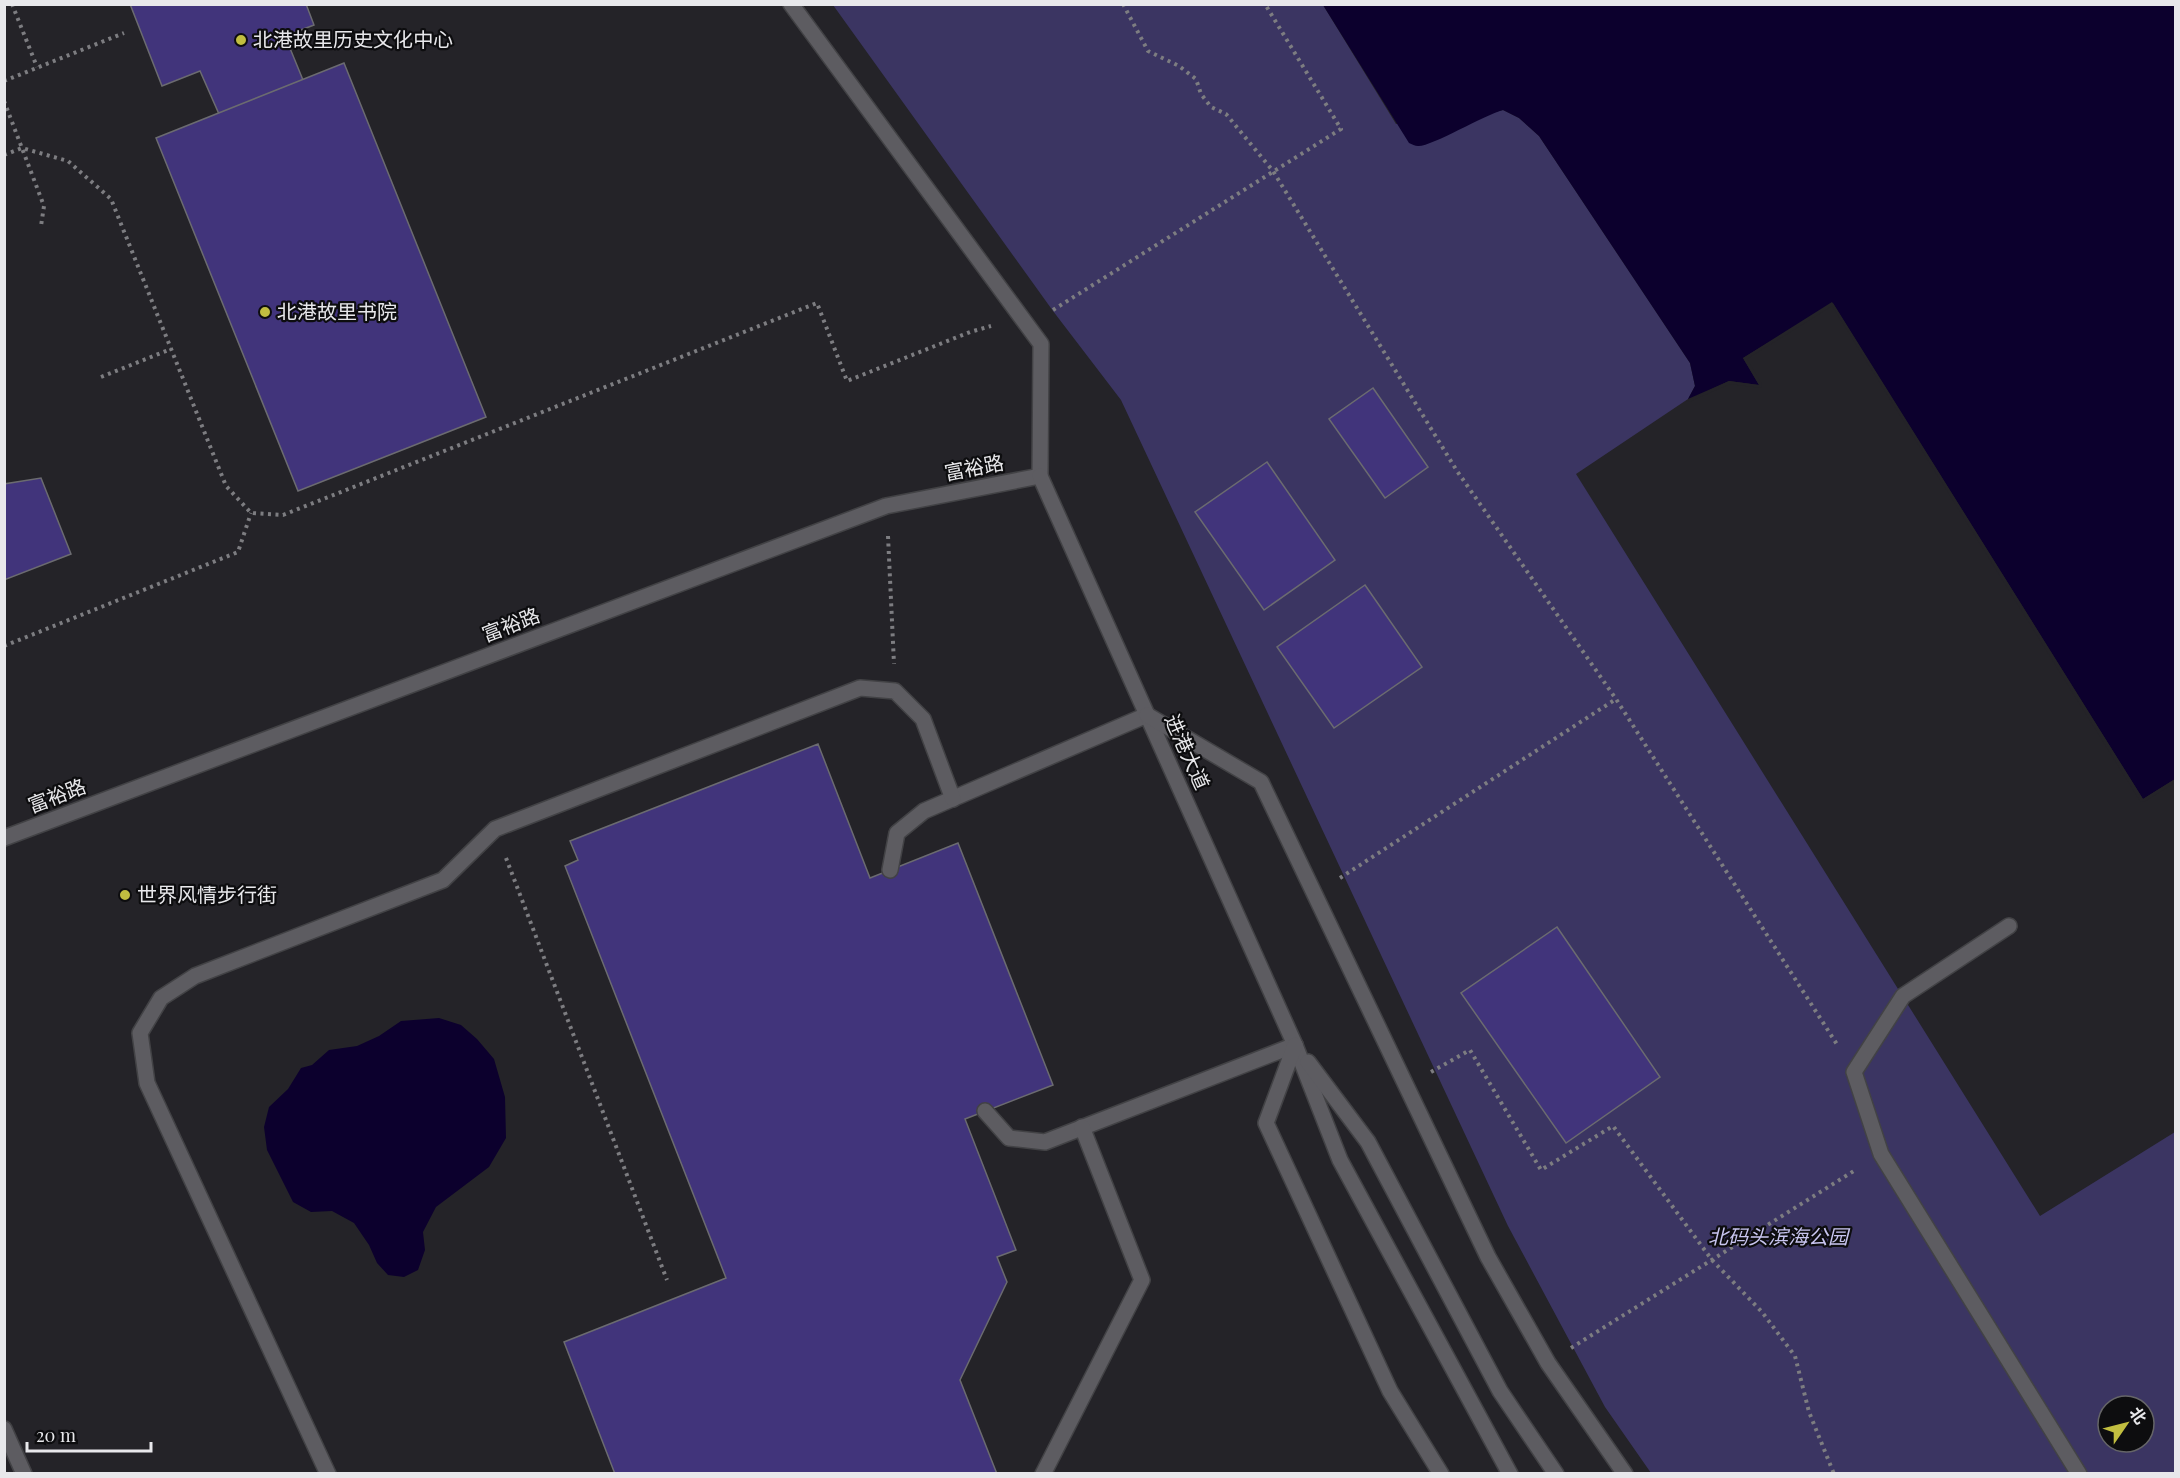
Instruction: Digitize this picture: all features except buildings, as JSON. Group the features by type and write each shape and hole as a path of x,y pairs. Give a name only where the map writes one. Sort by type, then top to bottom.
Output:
{"street":[{"path":"791,4 1041,344 1040,476"},
{"name":"富裕路","path":"4,838 886,506 1040,476"},
{"name":"进港大道","path":"1040,476 1295,1045"},
{"path":"328,1473 147,1083 140,1033 161,998 195,976 443,880 495,830 860,688 895,691 923,720 953,799"},
{"path":"890,870 897,833 924,812 1147,715 1261,782 1488,1257 1548,1363 1625,1473"},
{"path":"2009,926 1903,996 1854,1072 1881,1155 2079,1473"},
{"path":"985,1111 1009,1138 1045,1142 1295,1045"},
{"path":"1295,1045 1368,1142 1500,1391 1556,1473"},
{"path":"1295,1045 1340,1160 1510,1473"},
{"path":"1295,1045 1266,1123 1390,1390 1441,1473"},
{"path":"1043,1473 1142,1280 1082,1127"},
{"path":"4,1429 24,1473"}],"path":[{"path":"12,4 37,67"},
{"path":"1123,4 1148,51 1179,66 1196,79 1201,94 1211,107 1226,114 1273,171 1457,471 1616,699 1854,1072"},
{"path":"4,155 22,148 68,161 111,199 226,486 251,513 284,515 817,303 847,381 970,332 1053,311 1341,129 1265,4"},
{"path":"4,81 124,33"},
{"path":"4,101 44,206 41,226"},
{"path":"101,376 171,349"},
{"path":"886,506 895,691"},
{"path":"4,646 238,552 251,513"},
{"path":"1314,895 1616,699"},
{"path":"495,830 667,1280"},
{"path":"1406,1086 1470,1050 1540,1170 1613,1126 1712,1260 1762,1312 1795,1356 1809,1412 1834,1473"},
{"path":"1548,1363 1881,1155"}],"green space":[{"name":"北码头滨海公园","path":"833,5 1323,5 1396,124 1487,114 1503,110 1519,118 1539,136 1690,363 1695,386 1688,399 1576,474 2040,1216 2175,1132 2175,1473 1651,1473 1605,1407 1508,1226 1121,400 1053,311"}],"shaded area":[{"path":"1323,5 2175,5 2175,779 2143,799 1833,303 1743,358 1759,385 1729,381 1688,399 1695,386 1690,363 1539,136 1519,118 1503,110 1425,145 1417,146 1409,143"},
{"path":"439,1018 461,1025 494,1059 505,1097 506,1138 489,1167 436,1207 423,1232 425,1250 418,1270 404,1277 388,1275 377,1263 369,1245 354,1223 332,1211 311,1212 293,1202 267,1150 264,1127 269,1107 288,1089 301,1068 312,1065 329,1050 357,1046 379,1036 401,1021"}],"pier":[{"path":"1832,302 2143,799 2175,779 2176,782 2144,802 2140,801 1832,306 1747,359 1762,384 1761,388 1730,384 1689,402 1686,401 1729,381 1759,385 1743,358"}],"place":[{"name":"北港故里历史文化中心","path":"241,40"},
{"name":"北港故里书院","path":"265,312"},
{"name":"世界风情步行街","path":"125,895"}]}
